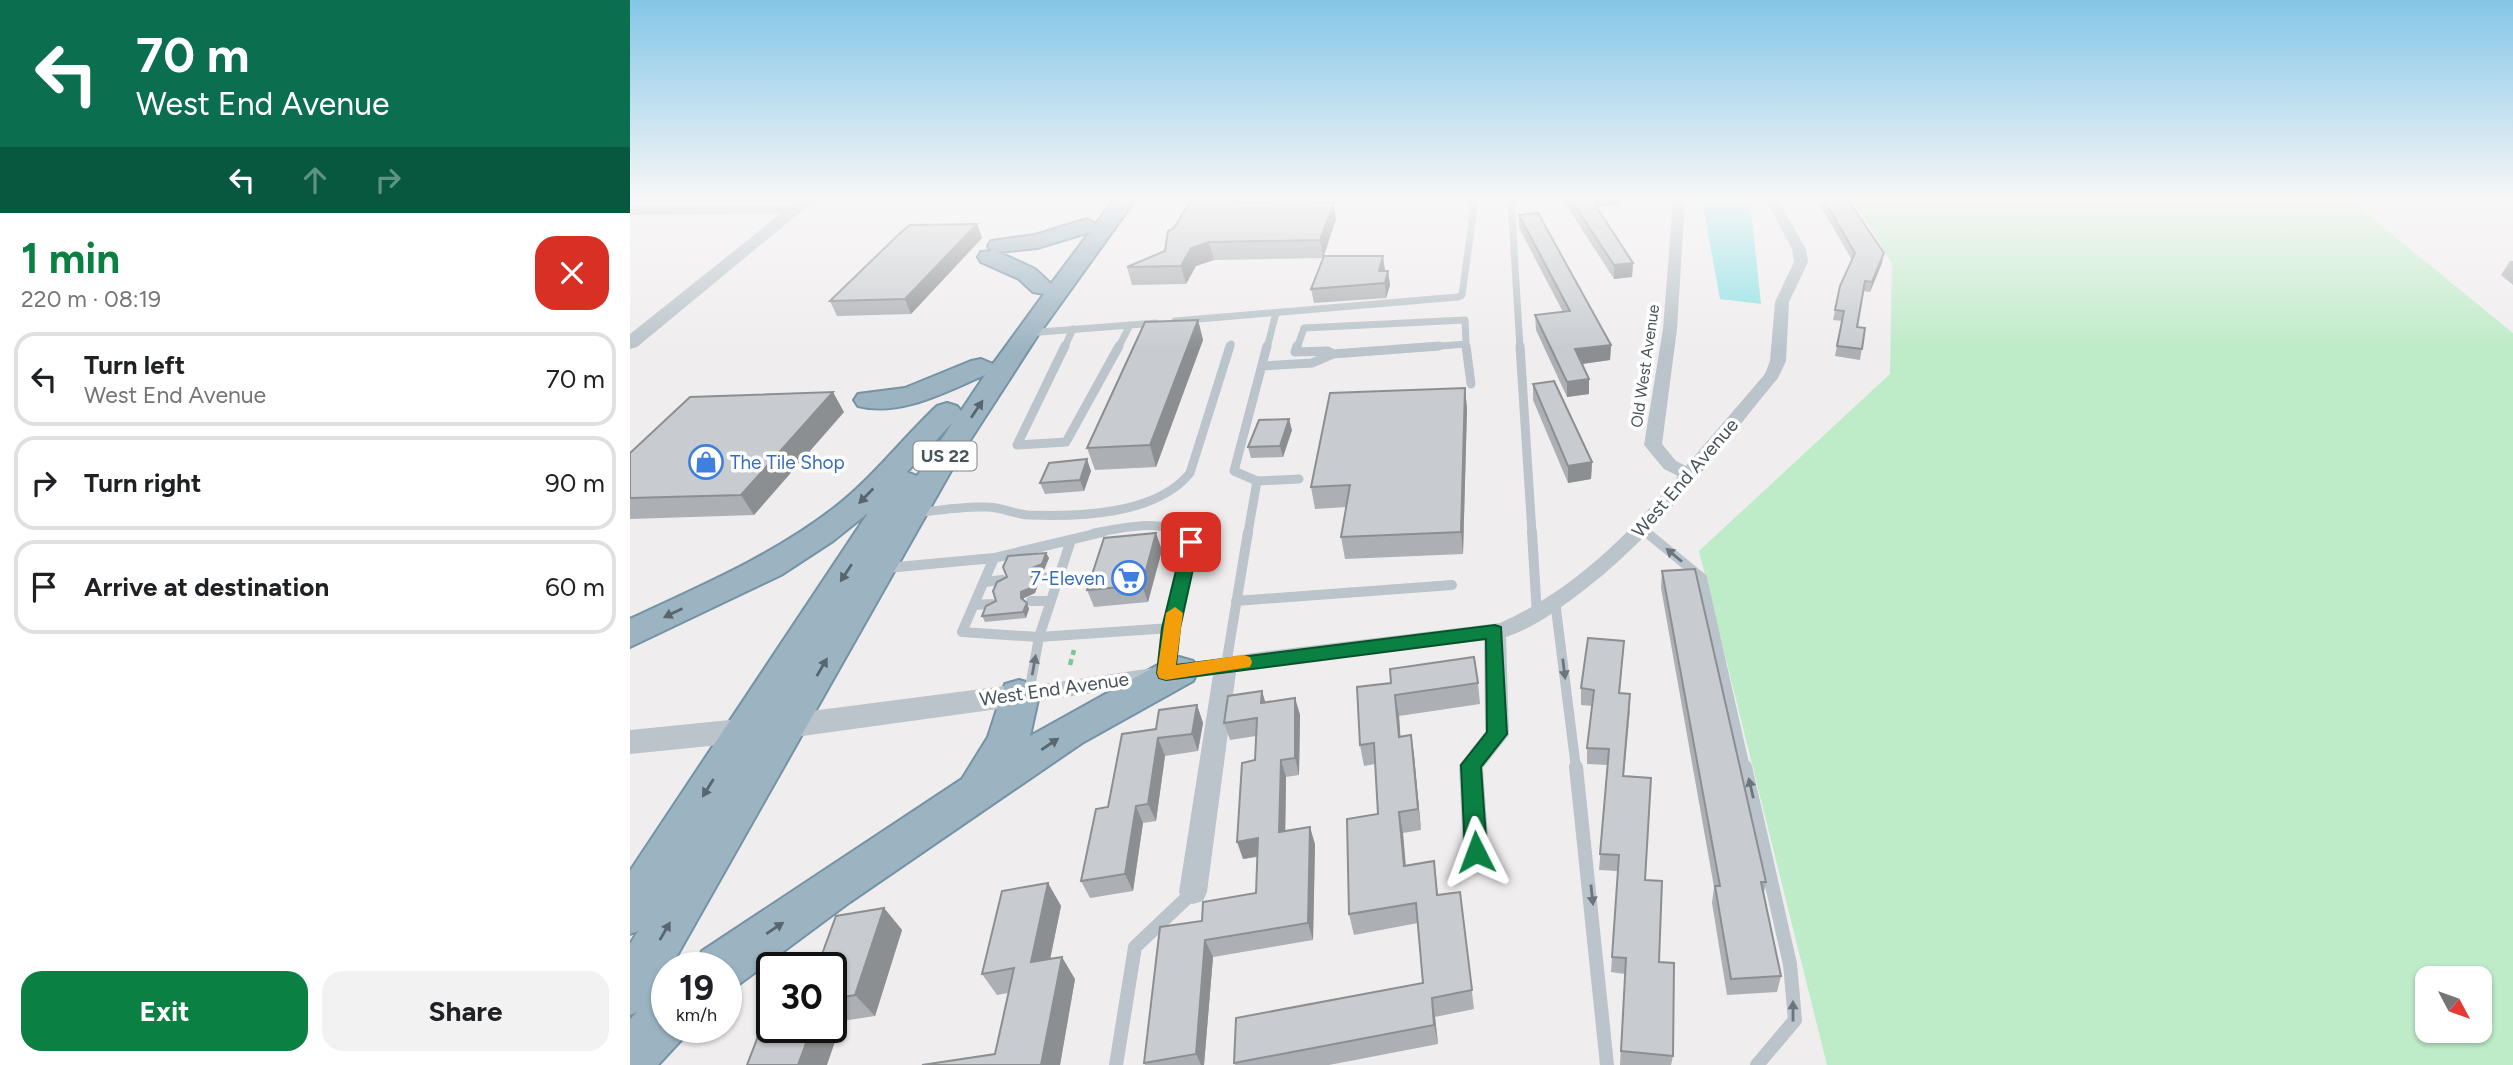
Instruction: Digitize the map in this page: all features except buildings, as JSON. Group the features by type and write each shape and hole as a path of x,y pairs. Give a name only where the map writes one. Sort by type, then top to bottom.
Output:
{"highway":[{"path":"1000,250 994,251 1041,286"},
{"name":"US 22","path":"630,990 725,825 766,728 947,412 1069,250"},
{"name":"US 22","path":"630,912 766,728 879,568 941,462 1027,333 1088,250"},
{"path":"868,400 910,396 981,367"},
{"path":"630,634 767,568 827,531 867,496 918,439 947,412"},
{"path":"742,953 1068,732 1172,672"},
{"path":"973,795 1008,741 1024,694"},
{"path":"630,1056 651,1034"}],"street":[{"path":"630,343 746,250"},
{"name":"Old West Avenue","path":"1676,250 1670,329 1653,445 1670,465 1690,475"},
{"name":"West End Avenue","path":"630,742 766,728 1226,664 1495,631 1537,615 1608,562 1643,529 1772,374 1778,361 1782,302 1801,262 1799,250"},
{"path":"1476,852 1471,765 1497,734 1495,631"},
{"path":"1194,892 1226,664"}],"lane":[{"path":"1027,333 1458,297 1462,295 1468,250"},
{"path":"1514,250 1537,615"},
{"path":"1276,313 1234,471 1257,481 1299,479"},
{"path":"1333,354 1328,351 1295,352 1304,328 1465,320 1471,384"},
{"path":"1073,329 1017,445 1066,442 1130,325"},
{"path":"912,513 995,507 1018,510 1025,515 1147,506 1172,495 1184,486 1190,473 1231,344"},
{"path":"1262,366 1312,363 1333,354 1466,344"},
{"path":"1226,664 1257,481"},
{"path":"879,568 994,558 1104,531 1170,528 1183,534 1191,542 1171,628 1172,672"},
{"path":"1643,529 1702,578 1790,964 1795,1020 1757,1065"},
{"path":"1024,694 1039,637 1071,540"},
{"path":"994,558 962,632 1039,637 1171,628"},
{"path":"1040,578 1059,577"},
{"path":"984,582 1002,580"},
{"path":"1236,601 1451,585"},
{"path":"1031,601 1051,601"},
{"path":"1555,601 1591,889 1607,1065"},
{"path":"974,605 992,604"},
{"path":"1116,1065 1135,947 1194,892"}],"path":[{"path":"1070,665 1074,648"}],"green space":[{"path":"1883,250 2411,250 2513,333 2513,1065 1827,1065 1699,551 1890,374 1892,264"}],"water":[{"path":"1711,250 1755,250 1761,304 1720,299"}],"slow traffic":[{"path":"1175,613 1166,673 1243,662"}],"place":[{"name":"The Tile Shop","path":"706,462"},
{"name":"7-Eleven","path":"1129,578"}],"route":[{"path":"1191,542 1171,628 1166,673 1495,631 1497,734 1471,765 1476,852"}]}
